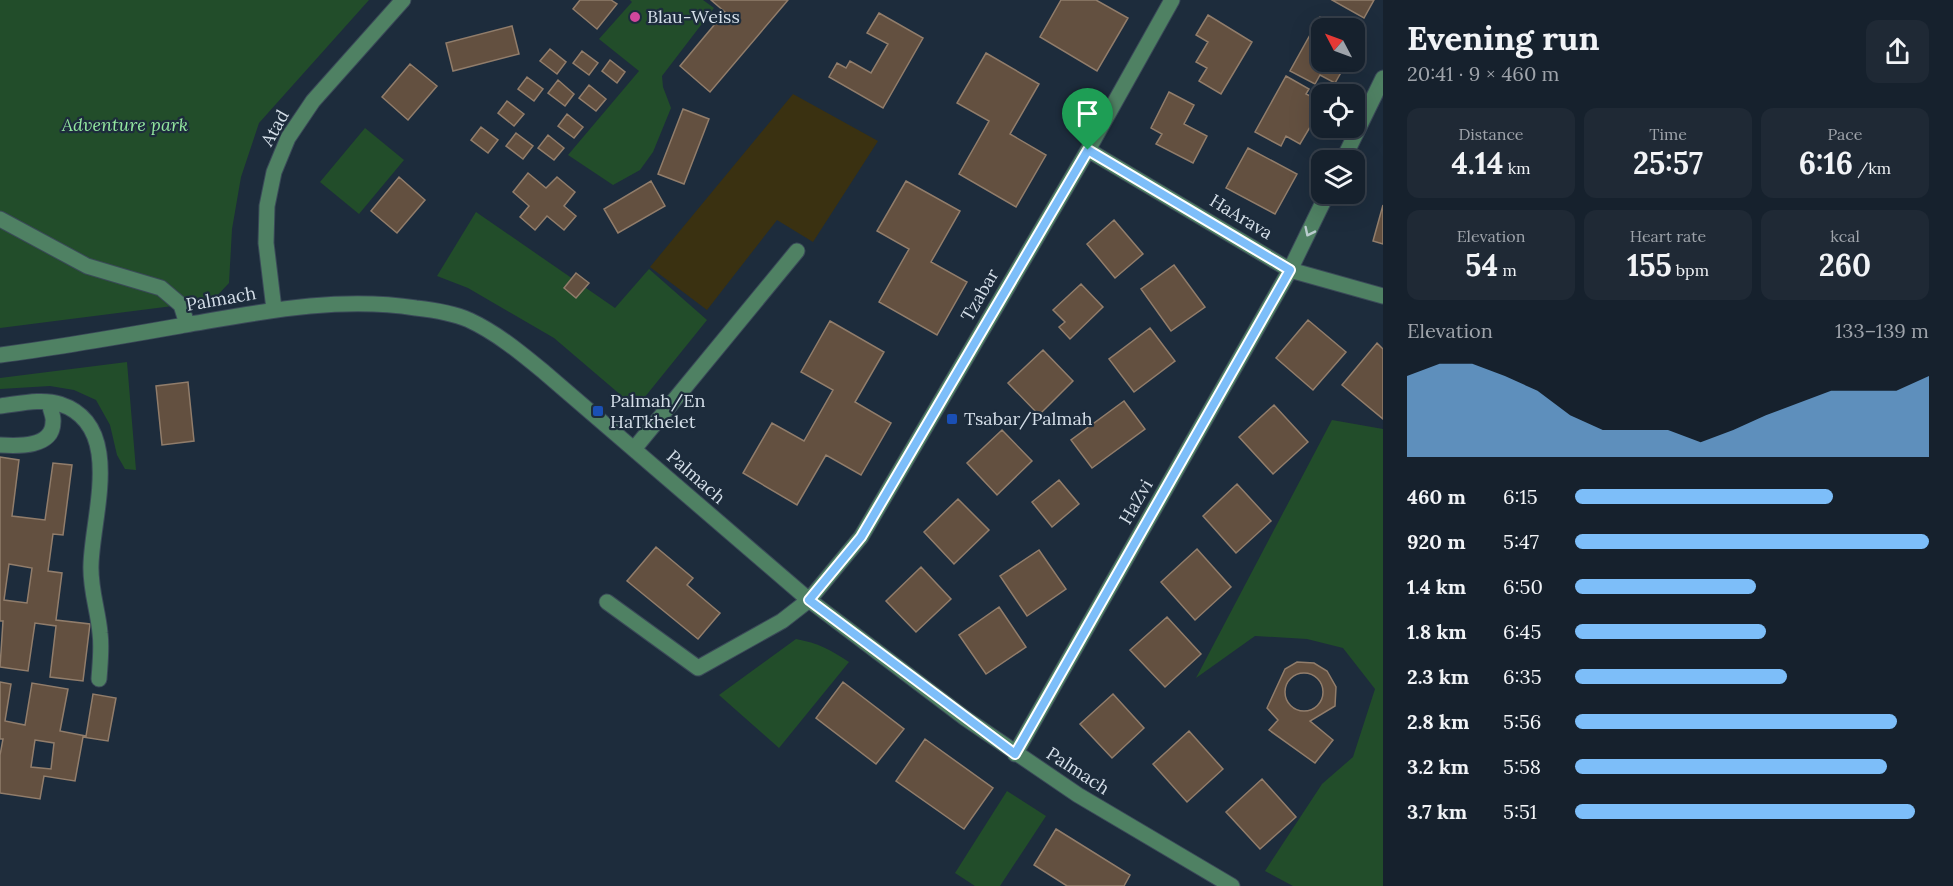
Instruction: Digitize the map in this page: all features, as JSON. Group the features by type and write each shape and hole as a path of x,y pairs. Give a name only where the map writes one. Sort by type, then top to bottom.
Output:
{"street":[{"name":"Atad","path":"274,309 266,243 267,206 274,172 288,138 313,101 404,0"},
{"name":"Tzabar","path":"607,602 698,668 782,621 809,600 861,537 1088,150 1172,0"},
{"path":"1348,150 1383,78"},
{"name":"HaArava","path":"1088,150 1290,270 1383,296"},
{"name":"HaZvi","path":"1015,754 1290,270 1322,204"},
{"path":"0,219 87,266 161,288 181,305 187,324"},
{"path":"634,449 797,250"},
{"name":"Palmach","path":"0,355 274,309 344,303 397,305 439,311 469,320 508,343 544,372 809,600 1015,754 1078,795 1232,886"},
{"path":"0,445 24,446 44,439 52,429 54,422 49,403"},
{"path":"0,406 58,403 84,419 93,431 99,447 101,466 91,565 92,593 101,636 99,679"}],"green space":[{"name":"Adventure park","path":"0,0 369,0 259,123 241,177 232,229 229,283 212,301 0,328"},
{"path":"630,0 703,0 714,8 662,76 663,87 671,108 653,152 640,170 613,185 568,155 639,71 599,39 632,2"},
{"path":"365,128 404,160 359,214 320,182"},
{"path":"476,212 615,308 649,269 707,320 636,408 554,338 468,288 437,276"},
{"path":"127,362 136,470 125,469 117,455 110,425 96,400 74,390 50,386 0,389 0,378"},
{"path":"1332,420 1383,429 1383,886 1293,886 1265,871 1322,784 1353,757 1375,689 1343,648 1307,639 1255,636 1196,678"},
{"path":"796,639 824,648 849,662 779,748 719,695"},
{"path":"1007,791 1046,816 1000,886 975,886 955,873"}],"sand":[{"path":"793,94 878,141 813,242 777,220 707,310 650,267"}],"building":[{"path":"580,0 611,0 617,4 597,29 573,9"},
{"path":"711,0 788,0 710,92 680,66 725,12"},
{"path":"1061,0 1096,0 1128,18 1097,71 1040,37"},
{"path":"1332,0 1374,0 1364,18"},
{"path":"879,13 923,38 883,108 829,77 837,63 846,68 850,61 871,73 888,44 867,33"},
{"path":"1208,15 1252,42 1221,94 1199,81 1207,68 1196,62 1208,42 1196,35"},
{"path":"512,26 519,54 453,71 446,43"},
{"path":"1311,33 1311,72 1341,72 1335,83 1320,75 1315,84 1290,71"},
{"path":"550,49 566,62 557,74 540,61"},
{"path":"582,51 598,63 589,75 573,63"},
{"path":"986,53 1039,84 1010,134 1046,155 1016,207 959,174 989,121 957,103"},
{"path":"610,60 625,72 617,83 602,71"},
{"path":"410,64 437,86 408,120 382,97"},
{"path":"1286,76 1309,89 1306,94 1311,96 1311,126 1300,144 1286,136 1281,146 1255,132"},
{"path":"527,77 543,89 534,101 518,89"},
{"path":"558,80 574,94 565,106 548,93"},
{"path":"589,85 606,99 596,111 579,98"},
{"path":"1169,92 1194,105 1184,124 1207,136 1193,163 1156,144 1162,134 1151,128"},
{"path":"507,101 524,114 514,126 498,113"},
{"path":"683,109 709,119 684,184 658,174"},
{"path":"567,114 583,127 574,138 558,126"},
{"path":"481,127 498,140 488,153 471,140"},
{"path":"516,133 533,146 523,159 506,146"},
{"path":"548,135 564,148 554,160 538,148"},
{"path":"1248,148 1297,174 1275,214 1226,188"},
{"path":"528,173 546,188 557,177 575,192 564,206 576,216 564,230 547,216 535,230 520,217 529,206 513,192"},
{"path":"399,177 425,200 397,233 371,211"},
{"path":"651,181 665,206 618,233 604,209"},
{"path":"906,181 960,211 931,262 967,282 937,335 879,302 909,249 877,231"},
{"path":"1383,205 1383,244 1373,241"},
{"path":"1114,220 1143,254 1115,278 1087,244"},
{"path":"1174,265 1205,307 1171,331 1141,289"},
{"path":"576,273 589,283 576,298 564,288"},
{"path":"1081,284 1103,307 1070,339 1059,327 1065,322 1053,310"},
{"path":"1308,320 1346,352 1313,390 1276,358"},
{"path":"830,321 884,352 855,402 891,423 861,475 826,455 797,505 743,473 772,423 804,441 833,390 801,372"},
{"path":"1150,328 1175,361 1134,392 1109,359"},
{"path":"1377,343 1383,349 1383,419 1342,385"},
{"path":"1043,350 1073,381 1039,415 1008,383"},
{"path":"188,382 194,441 162,445 156,386"},
{"path":"1124,401 1145,429 1092,468 1071,440"},
{"path":"1274,405 1308,442 1273,474 1239,437"},
{"path":"1002,430 1032,461 997,495 967,463"},
{"path":"0,457 19,460 12,516 45,520 53,463 72,465 63,535 53,534 48,571 62,573 56,620 90,624 83,681 50,677 56,626 35,623 28,671 0,667 3,621 0,621","holes":["9,564 32,568 27,603 4,600"]},
{"path":"1059,480 1079,504 1052,527 1032,502"},
{"path":"1237,484 1271,521 1236,553 1203,516"},
{"path":"958,499 989,530 954,564 924,532"},
{"path":"656,547 693,578 687,585 720,613 698,639 627,581"},
{"path":"1197,549 1231,587 1195,620 1161,582"},
{"path":"1039,550 1066,589 1027,616 1000,576"},
{"path":"921,567 951,599 916,632 886,601"},
{"path":"999,607 1026,647 986,674 959,635"},
{"path":"1167,617 1201,654 1165,687 1130,650"},
{"path":"1297,662 1314,663 1327,671 1336,687 1335,706 1310,721 1333,740 1315,763 1269,730 1278,720 1267,708 1285,669"},
{"path":"1304,673 1318,678 1323,692 1318,706 1304,711 1290,706 1285,692 1290,678"},
{"path":"0,682 11,684 5,721 25,725 32,683 68,689 60,731 86,736 93,694 116,698 108,741 83,737 75,781 44,776 40,799 0,793 0,755 3,739 0,739","holes":["35,740 54,743 51,769 31,767"]},
{"path":"843,682 904,729 876,764 816,718"},
{"path":"1113,694 1144,728 1112,758 1080,724"},
{"path":"1189,731 1223,769 1187,802 1153,764"},
{"path":"925,739 993,788 964,829 896,781"},
{"path":"1262,779 1296,817 1260,849 1226,812"},
{"path":"1056,829 1130,875 1124,886 1067,886 1034,865"}],"place":[{"name":"Blau-Weiss","path":"635,17"},
{"name":"Palmah/En HaTkhelet","path":"598,411"},
{"name":"Tsabar/Palmah","path":"952,419"}],"route":[{"path":"1088,150 1290,270 1015,754 809,600 861,537 1088,150"}]}
